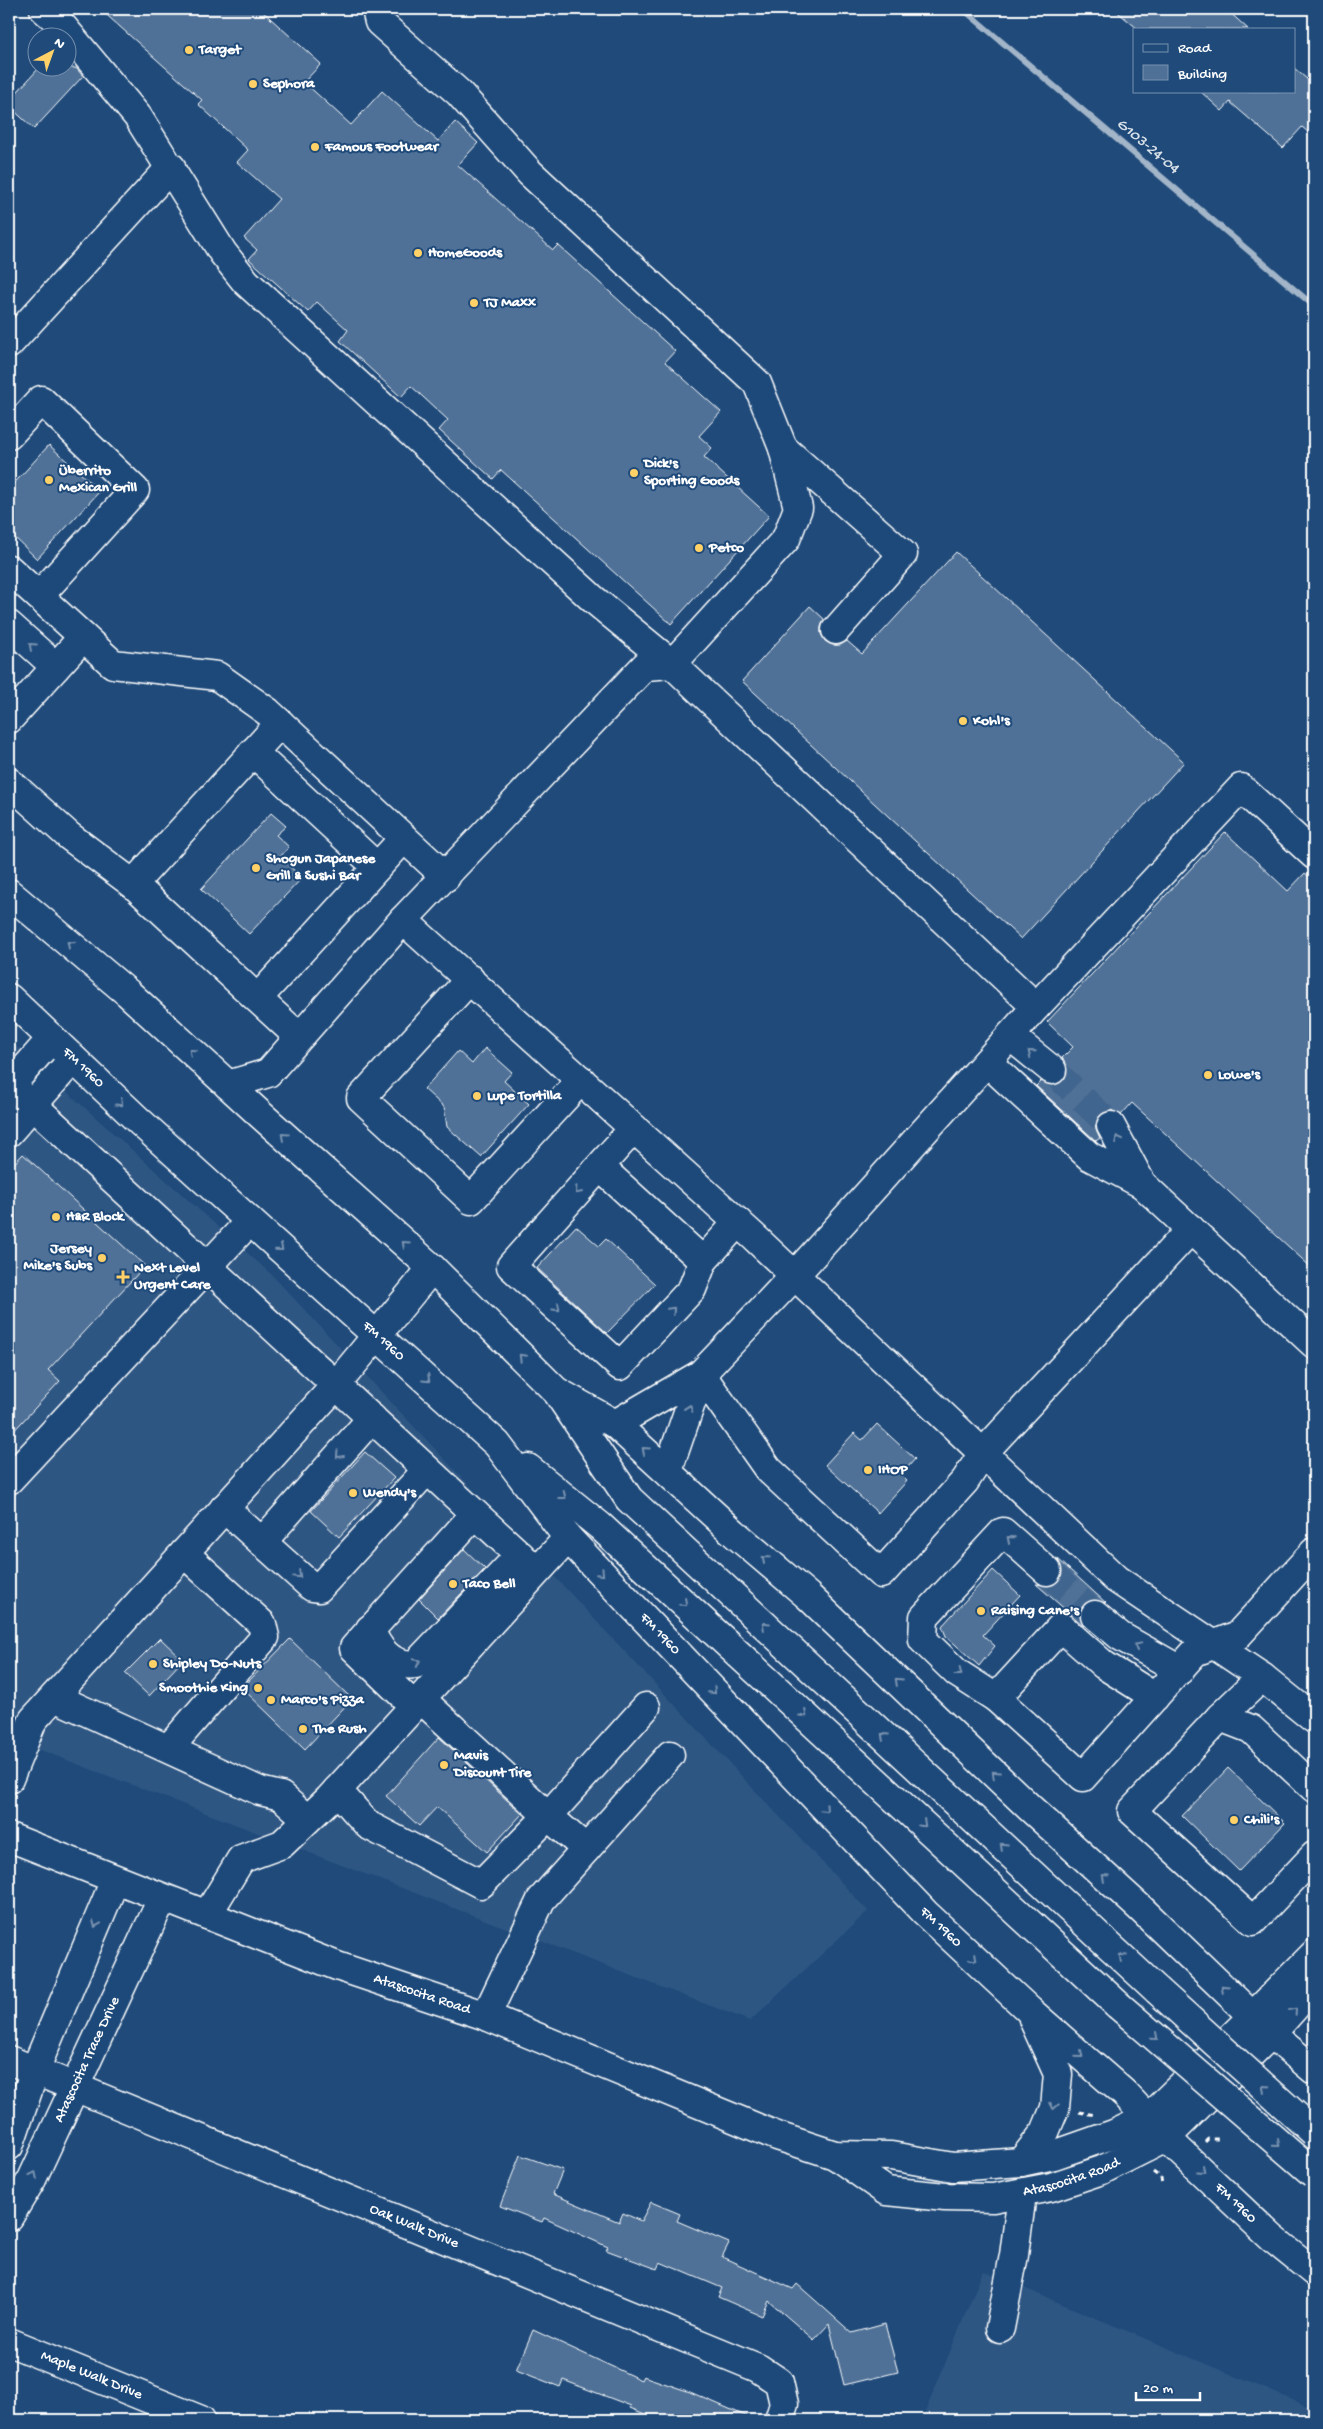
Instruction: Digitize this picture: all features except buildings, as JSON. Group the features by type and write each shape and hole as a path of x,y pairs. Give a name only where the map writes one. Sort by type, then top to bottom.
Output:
{"main road":[{"path":"44,9 58,21 138,117 223,253 246,282 592,599 672,664 1036,1007"},
{"path":"228,1085 268,1073 403,920 645,666 672,664 786,539 798,508 783,448 757,383 530,173 459,93 379,22 376,9"},
{"path":"9,344 171,167"},
{"path":"9,435 40,400 135,490 39,596"},
{"path":"783,448 902,554 836,630"},
{"path":"9,569 114,664 217,676 280,723 446,877"},
{"path":"9,624 56,667"},
{"path":"9,720 83,637"},
{"path":"133,884 280,723"},
{"path":"253,752 377,867"},
{"path":"9,782 69,836 133,884 299,1037"},
{"path":"615,1424 701,1374 794,1276 1036,1007 1241,788 1314,855"},
{"path":"258,998 404,838"},
{"path":"9,893 128,993 432,1268 556,1391 629,1499 1158,1990 1314,2132"},
{"path":"403,920 738,1222 984,1452 1116,1579 1262,1677 1314,1719"},
{"path":"470,979 361,1098 471,1200 581,1080"},
{"name":"FM 1960","path":"9,998 250,1221 378,1334 497,1444 568,1538 925,1913 1030,2011 1125,2094 1156,2128 1272,2238 1314,2272"},
{"path":"1010,1036 1052,1070"},
{"path":"52,1038 10,1086 528,1563"},
{"path":"9,1132 73,1059"},
{"path":"987,1062 1089,1156 1142,1184 1314,1344"},
{"path":"262,1116 268,1073"},
{"path":"1111,1126 1142,1184"},
{"path":"634,1128 511,1266 620,1366 692,1289 703,1261 738,1222"},
{"path":"600,1166 703,1261"},
{"path":"9,1480 250,1221"},
{"path":"701,1374 768,1469 881,1574 965,1480 984,1452 1191,1230"},
{"path":"9,1779 33,1720 336,1385 432,1268"},
{"path":"668,1470 701,1374"},
{"path":"556,1391 615,1424 668,1470 734,1533 808,1596 1030,1808 1140,1908 1262,2025 1314,2070"},
{"path":"262,1542 372,1418"},
{"path":"497,1444 600,1526 1118,2005 1314,2174"},
{"path":"224,1508 312,1588 318,1588 427,1470"},
{"path":"475,1514 363,1637 355,1651 417,1702 586,1849"},
{"path":"1047,1571 1003,1532 924,1617 923,1640 957,1673 996,1698 1083,1777 1195,1652 1217,1646 1238,1635 1314,1552"},
{"path":"363,1637 395,1662 405,1666 416,1664 528,1563 568,1538"},
{"path":"169,1748 265,1637 262,1624 184,1553"},
{"path":"207,1915 241,1859 282,1844 337,1790 417,1702 528,1563"},
{"path":"1094,1614 1120,1636 1180,1670"},
{"path":"996,1698 1061,1628 1104,1664 1155,1697"},
{"path":"1262,1677 1220,1717 1132,1811 1253,1922 1314,1856"},
{"path":"54,1697 260,1791 281,1796 308,1819"},
{"path":"337,1790 368,1825 481,1884 548,1816 646,1708"},
{"path":"1220,1717 1251,1730 1314,1788"},
{"path":"486,2016 542,1900 670,1755"},
{"name":"Atascocita Road","path":"9,1837 337,1966 486,2016 777,2136 835,2155 886,2191 945,2197 993,2198 1022,2194 1051,2187 1102,2170 1156,2128 1262,2025 1311,1969"},
{"path":"9,2146 35,2070 115,1880"},
{"name":"Atascocita Trace Drive","path":"9,2217 32,2179 162,1898"},
{"path":"1020,2162 1045,2132 1055,2108 1058,2074 1030,2011"},
{"name":"Oak Walk Drive","path":"9,2060 407,2222 758,2368 779,2382 784,2404 779,2420"},
{"name":"Atascocita Road","path":"835,2155 891,2156 953,2167 1020,2162 1054,2155 1114,2134 1156,2128"},
{"path":"1000,2328 1014,2254 1022,2194"},
{"name":"Maple Walk Drive","path":"9,2342 201,2420"}],"path":[{"path":"1075,2111 1097,2116"},
{"path":"1201,2146 1208,2139 1218,2139"},
{"path":"1150,2171 1161,2178 1162,2185"},
{"path":"1161,2178 1168,2172"}],"shaded area":[{"path":"9,1040 271,1274 868,1911 750,2021 9,1738"},
{"path":"983,2271 1314,2409 1314,2420 922,2420"}],"waterway":[{"name":"G103-24-04","path":"963,9 1314,306"}],"tunnel":[{"path":"1052,1070 1111,1126"},
{"path":"1047,1571 1095,1615"}],"place":[{"name":"Target","path":"189,50"},
{"name":"Sephora","path":"253,84"},
{"name":"Famous Footwear","path":"315,147"},
{"name":"HomeGoods","path":"418,253"},
{"name":"TJ Maxx","path":"474,303"},
{"name":"Dick's Sporting Goods","path":"634,473"},
{"name":"Überrito Mexican Grill","path":"49,480"},
{"name":"Petco","path":"699,548"},
{"name":"Kohl's","path":"963,721"},
{"name":"Shogun Japanese Grill & Sushi Bar","path":"256,868"},
{"name":"Lowe's","path":"1208,1075"},
{"name":"Lupe Tortilla","path":"477,1096"},
{"name":"H&R Block","path":"56,1217"},
{"name":"Jersey Mike's Subs","path":"102,1258"},
{"name":"Next Level Urgent Care","path":"123,1277"},
{"name":"IHOP","path":"868,1470"},
{"name":"Wendy's","path":"353,1493"},
{"name":"Taco Bell","path":"453,1584"},
{"name":"Raising Cane's","path":"981,1611"},
{"name":"Shipley Do-Nuts","path":"153,1664"},
{"name":"Smoothie King","path":"258,1688"},
{"name":"Marco's Pizza","path":"271,1700"},
{"name":"The Rush","path":"303,1729"},
{"name":"Mavis Discount Tire","path":"444,1765"},
{"name":"Chili's","path":"1234,1820"}]}
